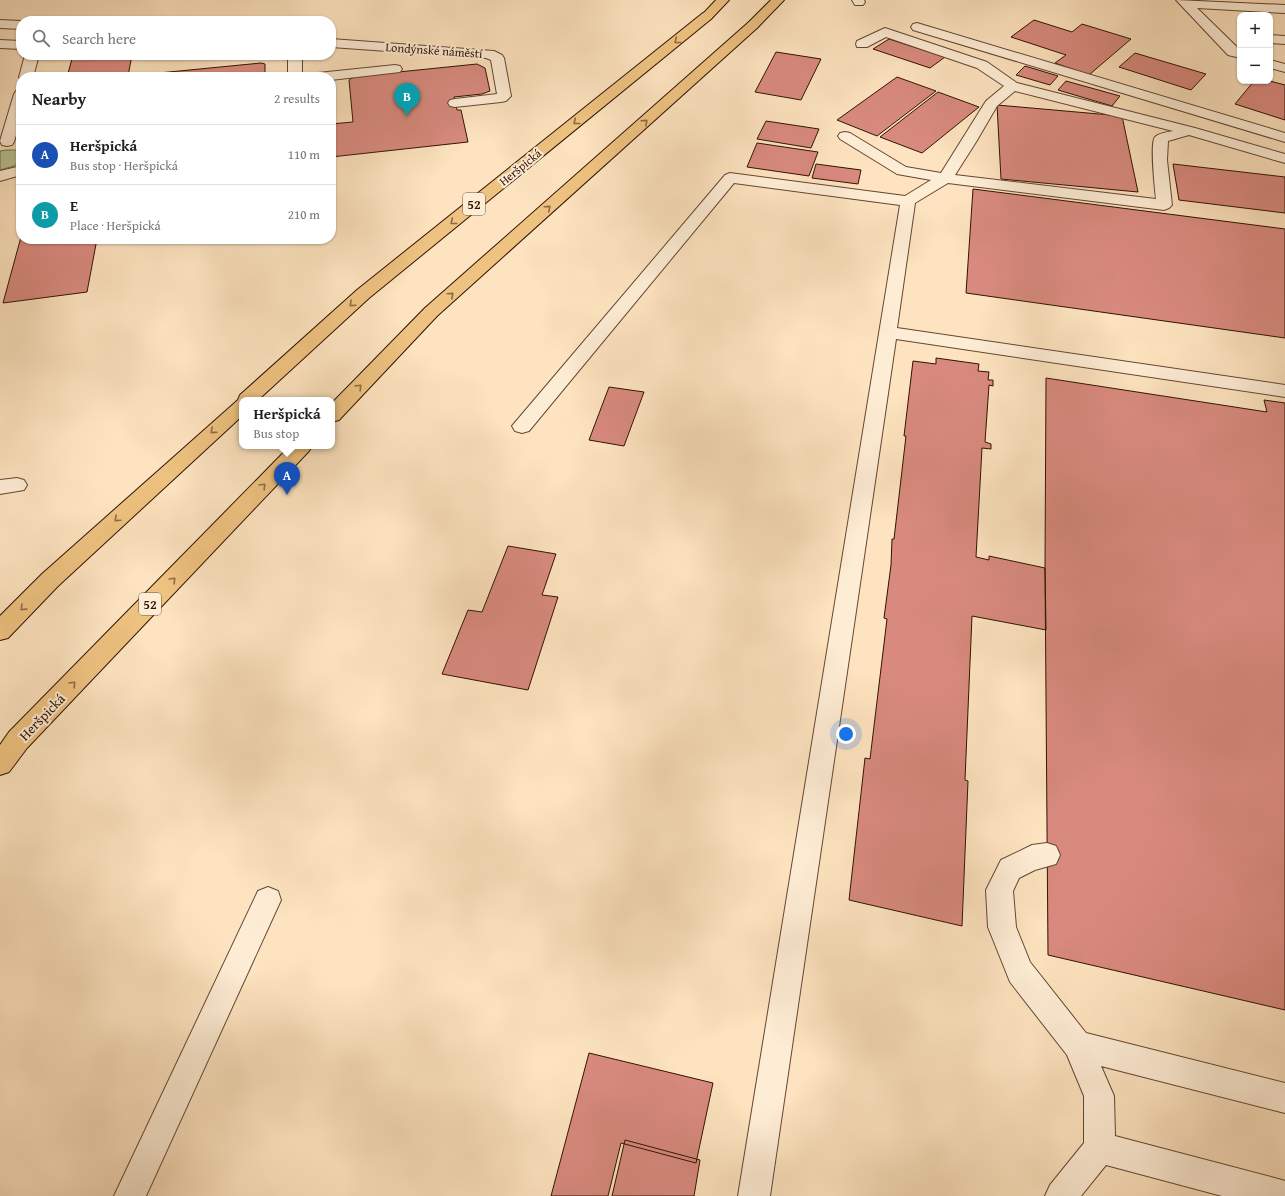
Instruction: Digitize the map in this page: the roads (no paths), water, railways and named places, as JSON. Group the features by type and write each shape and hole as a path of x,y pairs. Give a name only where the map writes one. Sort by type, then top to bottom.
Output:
{"main road":[{"path":"707,16 712,0"},
{"name":"Heršpická","path":"250,397 363,294 707,16 723,0"},
{"path":"766,13 771,0"},
{"path":"335,412 431,312 753,26 778,0"},
{"path":"0,631 50,580 239,408"},
{"name":"Heršpická","path":"0,764 18,740 299,449"}],"street":[{"path":"1184,2 1285,9"},
{"path":"1184,2 1233,52 1237,53"},
{"path":"0,24 16,26"},
{"path":"917,27 1285,138"},
{"path":"862,44 885,32 982,65 1012,86 1190,131 1285,159"},
{"path":"1216,34 1234,36"},
{"path":"1273,39 1285,40"},
{"path":"0,44 16,44"},
{"name":"Londýnské náměstí","path":"336,45 430,56 489,54 496,58 504,96 502,98 456,103"},
{"path":"27,72 31,60"},
{"path":"295,60 295,72"},
{"path":"1273,65 1285,68"},
{"path":"336,75 395,69"},
{"path":"522,426 730,178 908,201 945,178 969,142 991,104 1012,86"},
{"path":"9,142 16,114"},
{"path":"845,136 902,171 945,178 1164,205 1160,160 1161,139 1190,131"},
{"path":"0,176 16,171"},
{"path":"754,1196 908,201"},
{"path":"888,332 1285,391"},
{"path":"1048,855 1032,858 1010,869 999,890 1002,927 1020,972 1078,1045 1099,1096 1100,1148 1061,1196"},
{"path":"130,1196 268,900"},
{"path":"1078,1045 1285,1098"},
{"path":"1100,1148 1282,1196"}],"place":[{"name":"E","path":"407,116"},
{"name":"Heršpická","path":"287,495"}]}
